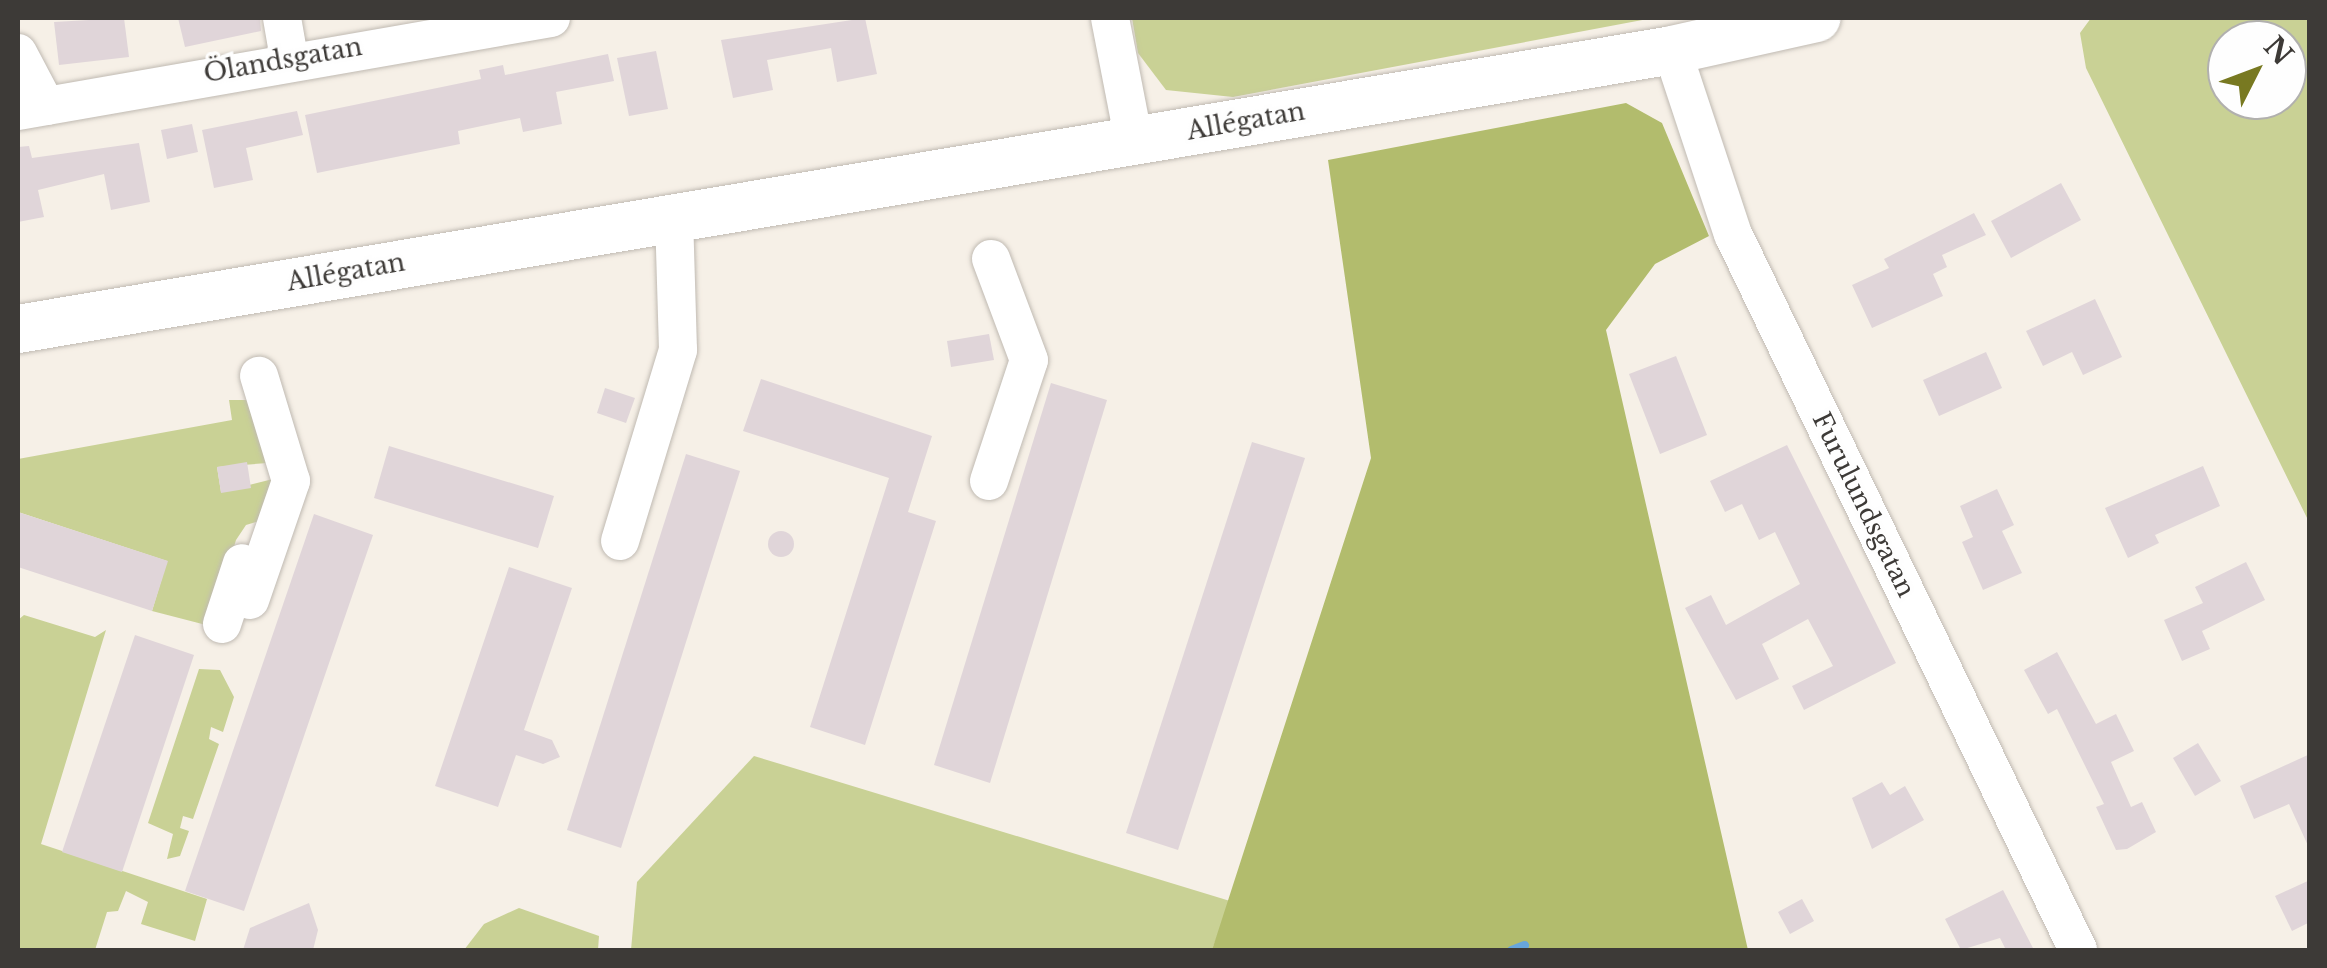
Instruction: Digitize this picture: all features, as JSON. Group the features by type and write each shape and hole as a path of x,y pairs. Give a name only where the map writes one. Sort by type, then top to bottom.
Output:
{"street":[{"path":"282,18 289,58"},
{"name":"Ölandsgatan","path":"32,108 289,58 550,18"},
{"path":"1110,18 1134,141"},
{"name":"Allégatan","path":"18,329 1672,50 1816,18"},
{"name":"Furulundsgatan","path":"1672,50 1733,234 2078,950"},
{"path":"18,53 32,108"},
{"path":"609,544 644,465 678,350 674,217"},
{"path":"978,483 1029,360 990,259"},
{"path":"236,612 291,482 260,376"}],"green space":[{"path":"1132,18 1653,18 1233,97 1166,90 1138,53"},
{"path":"2091,18 2309,18 2309,522 2086,68 2080,33"},
{"path":"1626,103 1662,123 1709,236 1655,264 1606,330 1748,950 1212,950 1371,458 1328,160"},
{"path":"229,400 251,400 267,463 217,467 221,492 273,479 262,520 246,525 236,540 210,626 152,611 167,561 18,512 18,459 232,420"},
{"path":"24,615 95,637 106,630 41,844 207,899 195,941 141,924 148,902 126,891 118,911 107,912 95,950 18,950 18,620"},
{"path":"199,669 220,670 234,697 223,732 211,727 209,739 219,744 193,819 183,816 180,828 189,831 180,856 167,859 173,834 148,823"},
{"path":"754,756 1230,901 1212,950 631,950 637,882"},
{"path":"519,908 599,936 598,950 464,950 484,924"}],"building":[{"path":"124,18 129,57 59,65 54,22"},
{"path":"178,18 260,18 261,31 185,47"},
{"path":"865,18 877,74 837,82 831,48 767,60 773,90 733,98 721,40"},
{"path":"656,51 668,109 629,116 617,58"},
{"path":"608,54 614,81 556,92 562,124 523,132 520,118 458,131 460,144 317,173 305,115 481,79 479,70 503,65 505,75"},
{"path":"297,111 303,135 246,148 253,180 214,188 202,130"},
{"path":"192,124 198,152 167,159 161,130"},
{"path":"139,143 150,202 111,210 104,174 38,190 44,217 18,222 18,147 29,146 32,158"},
{"path":"2061,183 2081,220 2011,258 1991,221"},
{"path":"1974,213 1986,235 1942,255 1947,267 1933,274 1943,296 1872,328 1852,285 1889,268 1884,259"},
{"path":"2095,299 2122,357 2083,375 2072,352 2043,366 2026,331"},
{"path":"989,334 994,360 951,367 947,341"},
{"path":"1986,352 2002,388 1939,416 1923,380"},
{"path":"1676,356 1707,435 1660,454 1629,374"},
{"path":"761,379 932,436 908,512 936,521 865,745 810,727 889,478 743,431"},
{"path":"1051,383 1107,400 990,783 934,765"},
{"path":"605,388 635,398 626,423 597,413"},
{"path":"1252,442 1305,458 1178,850 1126,833"},
{"path":"1787,445 1896,663 1804,710 1792,686 1833,666 1808,619 1762,644 1779,679 1736,700 1685,608 1711,595 1726,625 1800,584 1775,532 1759,540 1742,504 1725,512 1710,481"},
{"path":"389,446 554,496 538,548 374,498"},
{"path":"686,454 740,471 621,848 567,830"},
{"path":"247,462 251,488 221,493 217,467"},
{"path":"2203,466 2220,506 2155,535 2159,543 2128,558 2105,508"},
{"path":"1997,489 2014,525 2002,531 2022,573 1983,590 1962,542 1973,537 1960,506"},
{"path":"18,512 168,561 152,611 18,567"},
{"path":"314,514 373,535 244,911 185,891"},
{"path":"781,531 790,535 794,544 790,553 781,557 772,553 768,544 772,535"},
{"path":"2246,562 2265,600 2202,631 2210,649 2182,661 2164,620 2203,603 2195,587"},
{"path":"509,567 572,588 524,730 552,740 560,757 543,764 516,755 498,807 435,786"},
{"path":"135,635 194,655 122,872 62,852"},
{"path":"2057,652 2096,724 2116,714 2134,751 2111,762 2131,807 2142,802 2156,832 2127,849 2116,850 2096,807 2104,804 2057,709 2048,714 2024,670"},
{"path":"2198,743 2221,781 2195,796 2173,758"},
{"path":"2310,754 2310,850 2289,804 2254,819 2240,786"},
{"path":"1882,782 1890,795 1905,786 1924,820 1872,849 1852,798"},
{"path":"2310,880 2310,922 2292,931 2275,896"},
{"path":"2003,890 2034,950 2006,950 2000,938 1961,950 1945,919"},
{"path":"1802,899 1814,921 1790,934 1778,912"},
{"path":"309,903 318,930 313,950 243,950 250,928"}],"waterway":[{"path":"1511,950 1524,945"}]}
